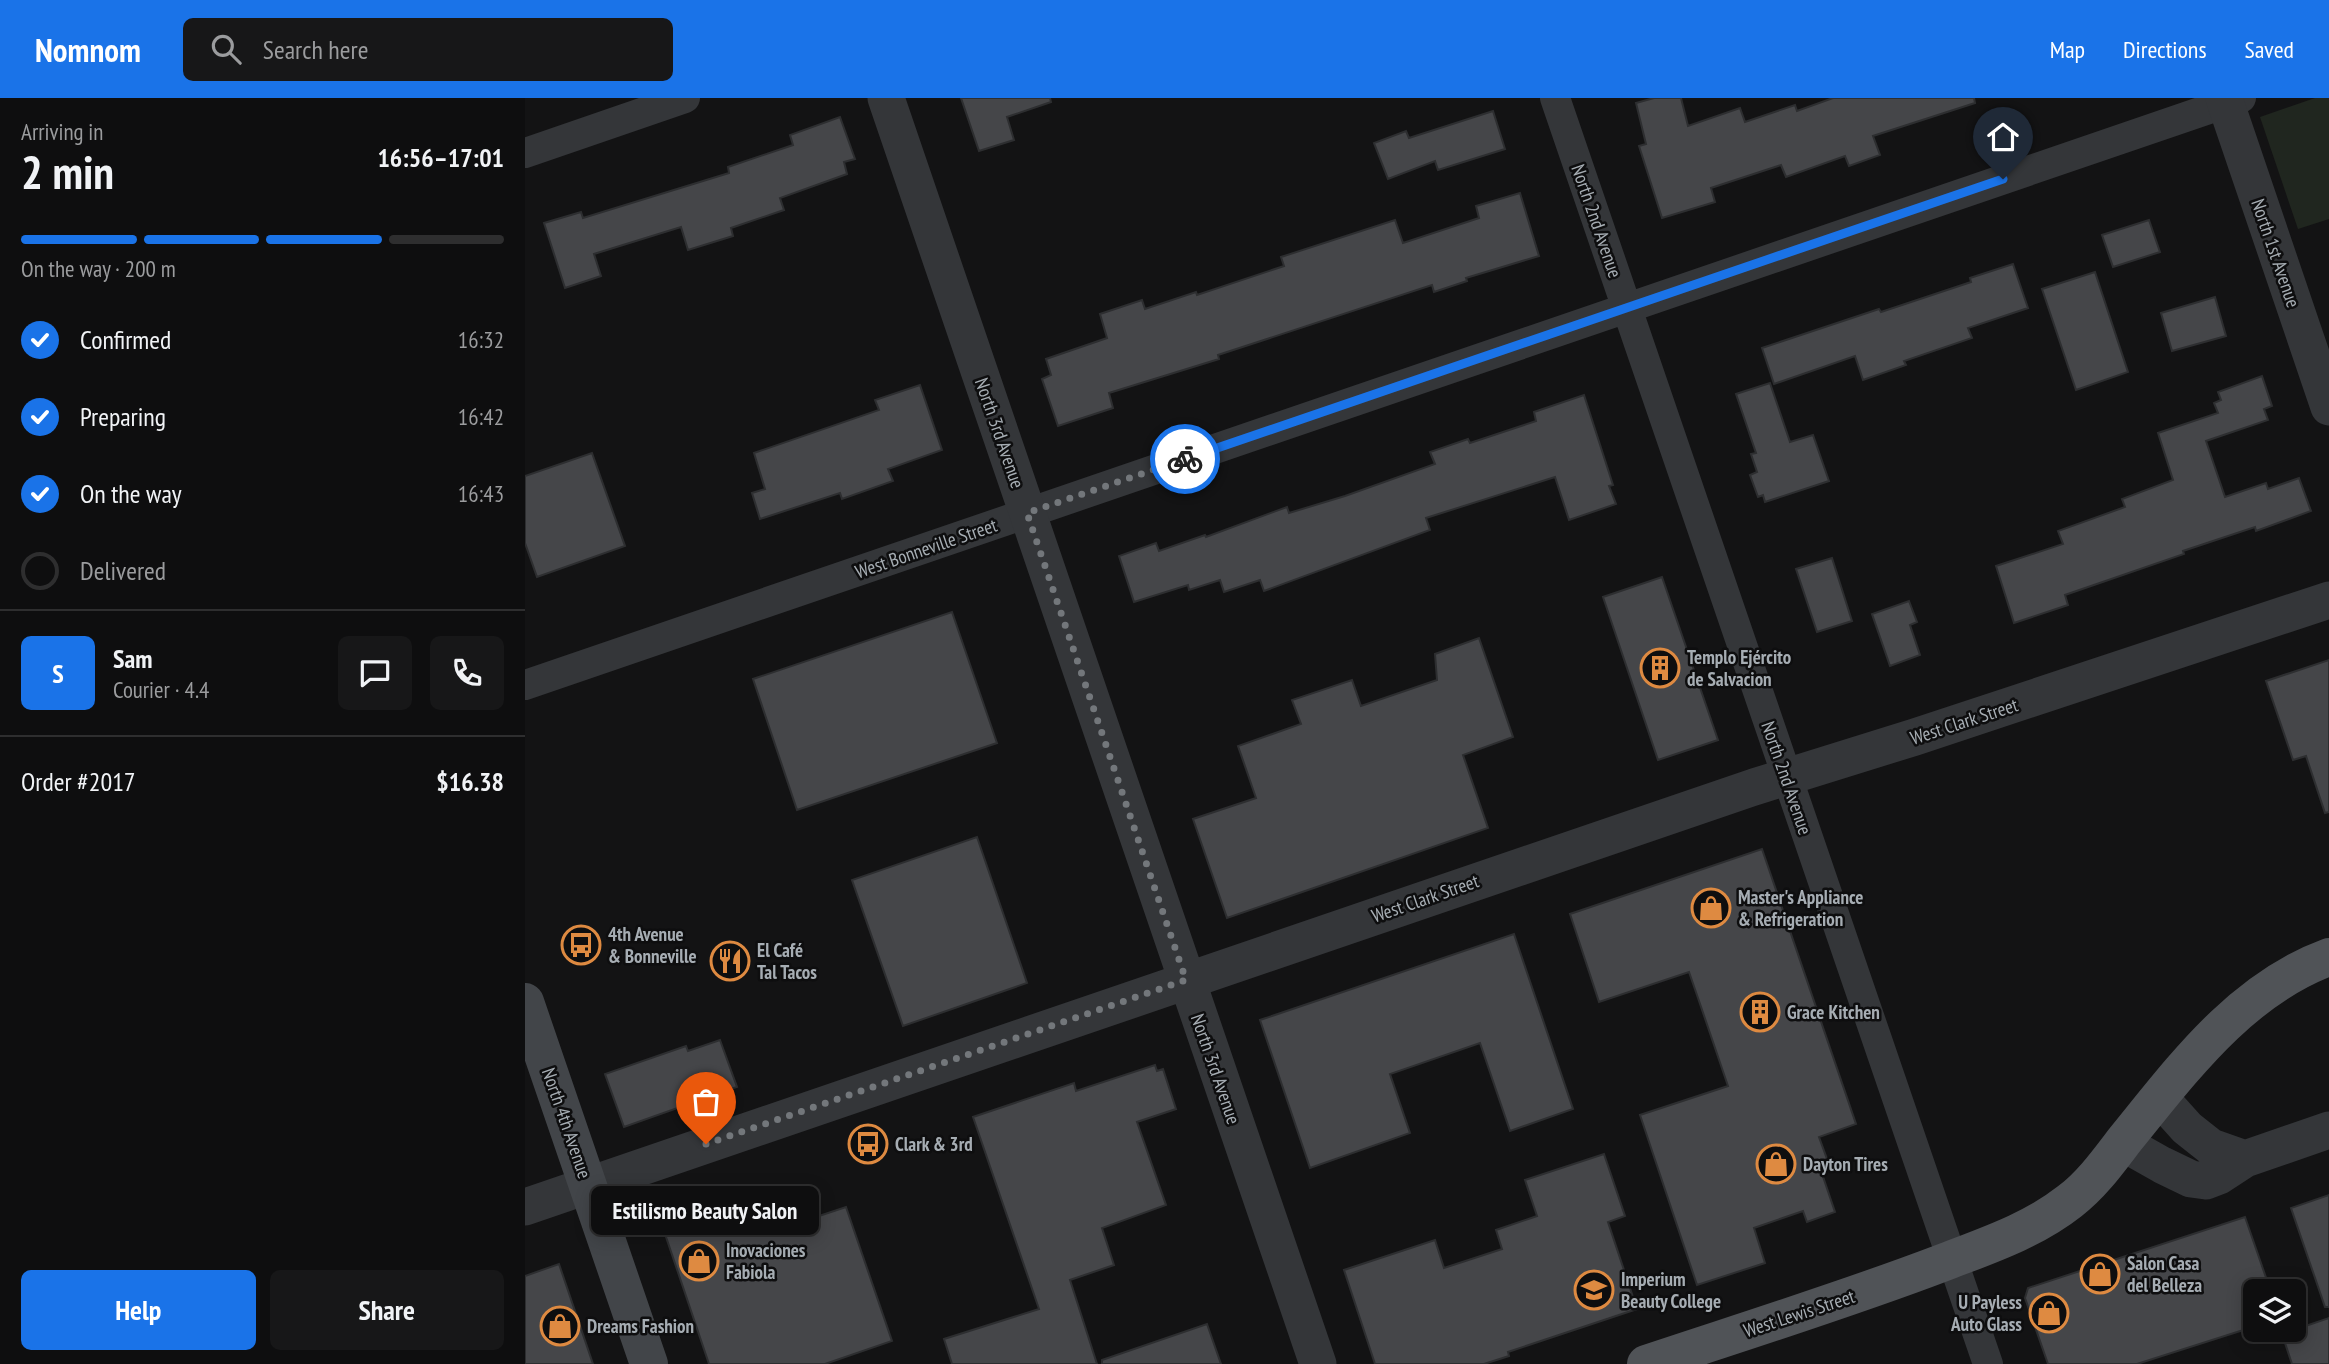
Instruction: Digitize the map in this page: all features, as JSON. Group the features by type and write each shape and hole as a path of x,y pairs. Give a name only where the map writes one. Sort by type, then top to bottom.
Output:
{"main road":[{"name":"West Lewis Street","path":"1646,1364 1895,1281 2046,1219 2073,1199 2104,1167 2194,1055 2237,1012 2274,985 2329,957"},
{"name":"North 4th Avenue","path":"525,1002 649,1364"}],"street":[{"path":"525,153 685,98"},
{"name":"North 3rd Avenue","path":"886,98 1318,1364"},
{"name":"North 2nd Avenue","path":"1555,98 1988,1364"},
{"name":"West Bonneville Street","path":"525,685 2230,100"},
{"name":"North 1st Avenue","path":"2230,100 2329,407"},
{"name":"West Clark Street","path":"525,1207 1787,776 1928,733 2329,600"},
{"path":"2160,1098 2187,1128 2211,1147 2245,1158"},
{"path":"2123,1143 2191,1179 2206,1181 2219,1176 2245,1158 2329,1130"}],"shaded area":[{"path":"2315,98 2329,98 2329,219 2298,229 2260,117"}],"building":[{"path":"961,98 1050,98 1051,102 1007,117 1014,140 979,151"},
{"path":"1654,98 1681,98 1688,126 1740,108 1745,122 1795,105 1797,111 1833,98 1974,98 1975,103 1873,136 1880,155 1849,166 1845,156 1786,177 1781,165 1711,188 1715,202 1662,218 1639,146 1646,144 1636,103"},
{"path":"1493,111 1505,149 1438,170 1435,161 1388,179 1374,143 1406,131 1409,138"},
{"path":"840,117 855,159 844,162 847,174 780,198 784,210 731,228 733,236 688,250 681,227 594,254 601,276 565,288 544,223 581,212 583,218 729,173 728,167 793,145 790,135"},
{"path":"1520,193 1539,256 1466,278 1467,281 1434,292 1432,285 1218,355 1219,359 1109,393 1113,408 1058,426 1042,379 1051,375 1046,359 1107,338 1100,314 1142,300 1145,309 1196,292 1197,295 1284,266 1281,257 1395,220 1403,243 1479,218 1476,206"},
{"path":"2149,220 2160,252 2113,267 2102,235"},
{"path":"2013,264 2028,308 1968,328 1972,338 1904,361 1906,365 1863,380 1855,356 1774,384 1762,348 1971,282 1970,278"},
{"path":"2095,272 2128,372 2076,390 2042,289"},
{"path":"2215,297 2226,336 2172,351 2161,313"},
{"path":"2262,376 2272,406 2264,409 2268,420 2206,441 2225,497 2266,483 2268,489 2299,478 2311,511 2256,531 2255,527 2183,551 2184,554 2065,595 2068,605 2014,623 1996,566 2063,544 2058,531 2125,507 2122,499 2173,480 2158,433 2218,413 2214,403 2221,400 2218,392"},
{"path":"1770,383 1790,442 1813,435 1829,481 1765,502 1763,495 1758,497 1750,475 1757,472 1751,454 1756,453 1736,394"},
{"path":"920,385 942,450 888,469 893,481 842,499 840,493 760,519 752,493 765,489 754,453 879,410 875,400"},
{"path":"1584,395 1613,485 1609,486 1616,504 1569,520 1555,477 1426,518 1430,530 1264,591 1260,580 1224,592 1220,580 1189,590 1188,585 1134,602 1119,556 1156,543 1159,551 1287,507 1289,513 1345,496 1435,464 1430,452 1468,439 1470,443 1536,421 1534,412"},
{"path":"592,453 625,546 537,577 525,543 525,476"},
{"path":"1832,558 1852,621 1817,632 1796,569"},
{"name":"Templo Ejército de Salvacion","path":"1662,577 1718,740 1658,760 1603,597"},
{"path":"1909,601 1917,622 1910,625 1920,655 1890,666 1872,614"},
{"path":"952,612 997,743 797,810 753,679"},
{"path":"1479,638 1513,737 1463,755 1488,828 1227,918 1193,819 1256,798 1238,746 1301,724 1292,700 1352,680 1361,706 1437,680 1435,654"},
{"path":"2329,660 2329,812 2325,813 2306,756 2293,760 2266,681"},
{"path":"977,837 1027,983 903,1026 852,880"},
{"path":"1762,849 1856,1124 1819,1137 1827,1159 1818,1162 1835,1212 1807,1222 1803,1211 1754,1228 1765,1263 1697,1285 1640,1115 1728,1086 1698,998 1689,972 1599,1002 1570,914"},
{"path":"1514,934 1573,1109 1510,1131 1480,1043 1390,1074 1410,1133 1310,1168 1260,1020"},
{"path":"720,1040 737,1087 624,1127 605,1074 686,1046 688,1051"},
{"path":"1155,1065 1157,1071 1163,1069 1176,1109 1137,1122 1166,1205 1102,1228 1114,1265 1070,1280 1097,1364 952,1364 944,1339 1039,1309 973,1117 1074,1083 1076,1091"},
{"path":"1604,1154 1625,1216 1608,1222 1637,1309 1508,1352 1509,1356 1484,1364 1375,1364 1344,1270 1435,1240 1444,1268 1502,1249 1496,1230 1537,1216 1525,1180"},
{"path":"786,1186 798,1223 846,1207 892,1341 825,1364 709,1364 663,1228"},
{"path":"2329,1195 2329,1307 2325,1307 2291,1208"},
{"path":"2245,1217 2266,1279 2243,1279 2243,1330 2137,1364 2048,1364 2025,1298 2028,1288"},
{"path":"559,1264 593,1364 525,1364 525,1276"},
{"path":"2329,1318 2329,1364 2292,1364 2285,1342 2306,1342 2306,1326"},
{"path":"1207,1324 1221,1364 1102,1364 1102,1360"}],"way so far":[{"path":"706,1144 1186,980 1027,513 1185,459"}],"place":[{"name":"Templo Ejército de Salvacion","path":"1660,668"},
{"name":"Master's Appliance & Refrigeration","path":"1711,908"},
{"name":"4th Avenue & Bonneville","path":"581,945"},
{"name":"El Café Tal Tacos","path":"730,961"},
{"name":"Grace Kitchen","path":"1760,1012"},
{"name":"Estilismo Beauty Salon","path":"706,1144"},
{"name":"Clark & 3rd","path":"868,1144"},
{"name":"Dayton Tires","path":"1776,1164"},
{"name":"Inovaciones Fabiola","path":"699,1261"},
{"name":"Salon Casa del Belleza","path":"2100,1274"},
{"name":"Imperium Beauty College","path":"1594,1290"},
{"name":"U Payless Auto Glass","path":"2049,1313"},
{"name":"Dreams Fashion","path":"560,1326"}],"route":[{"path":"1185,459 2003,179"}]}
